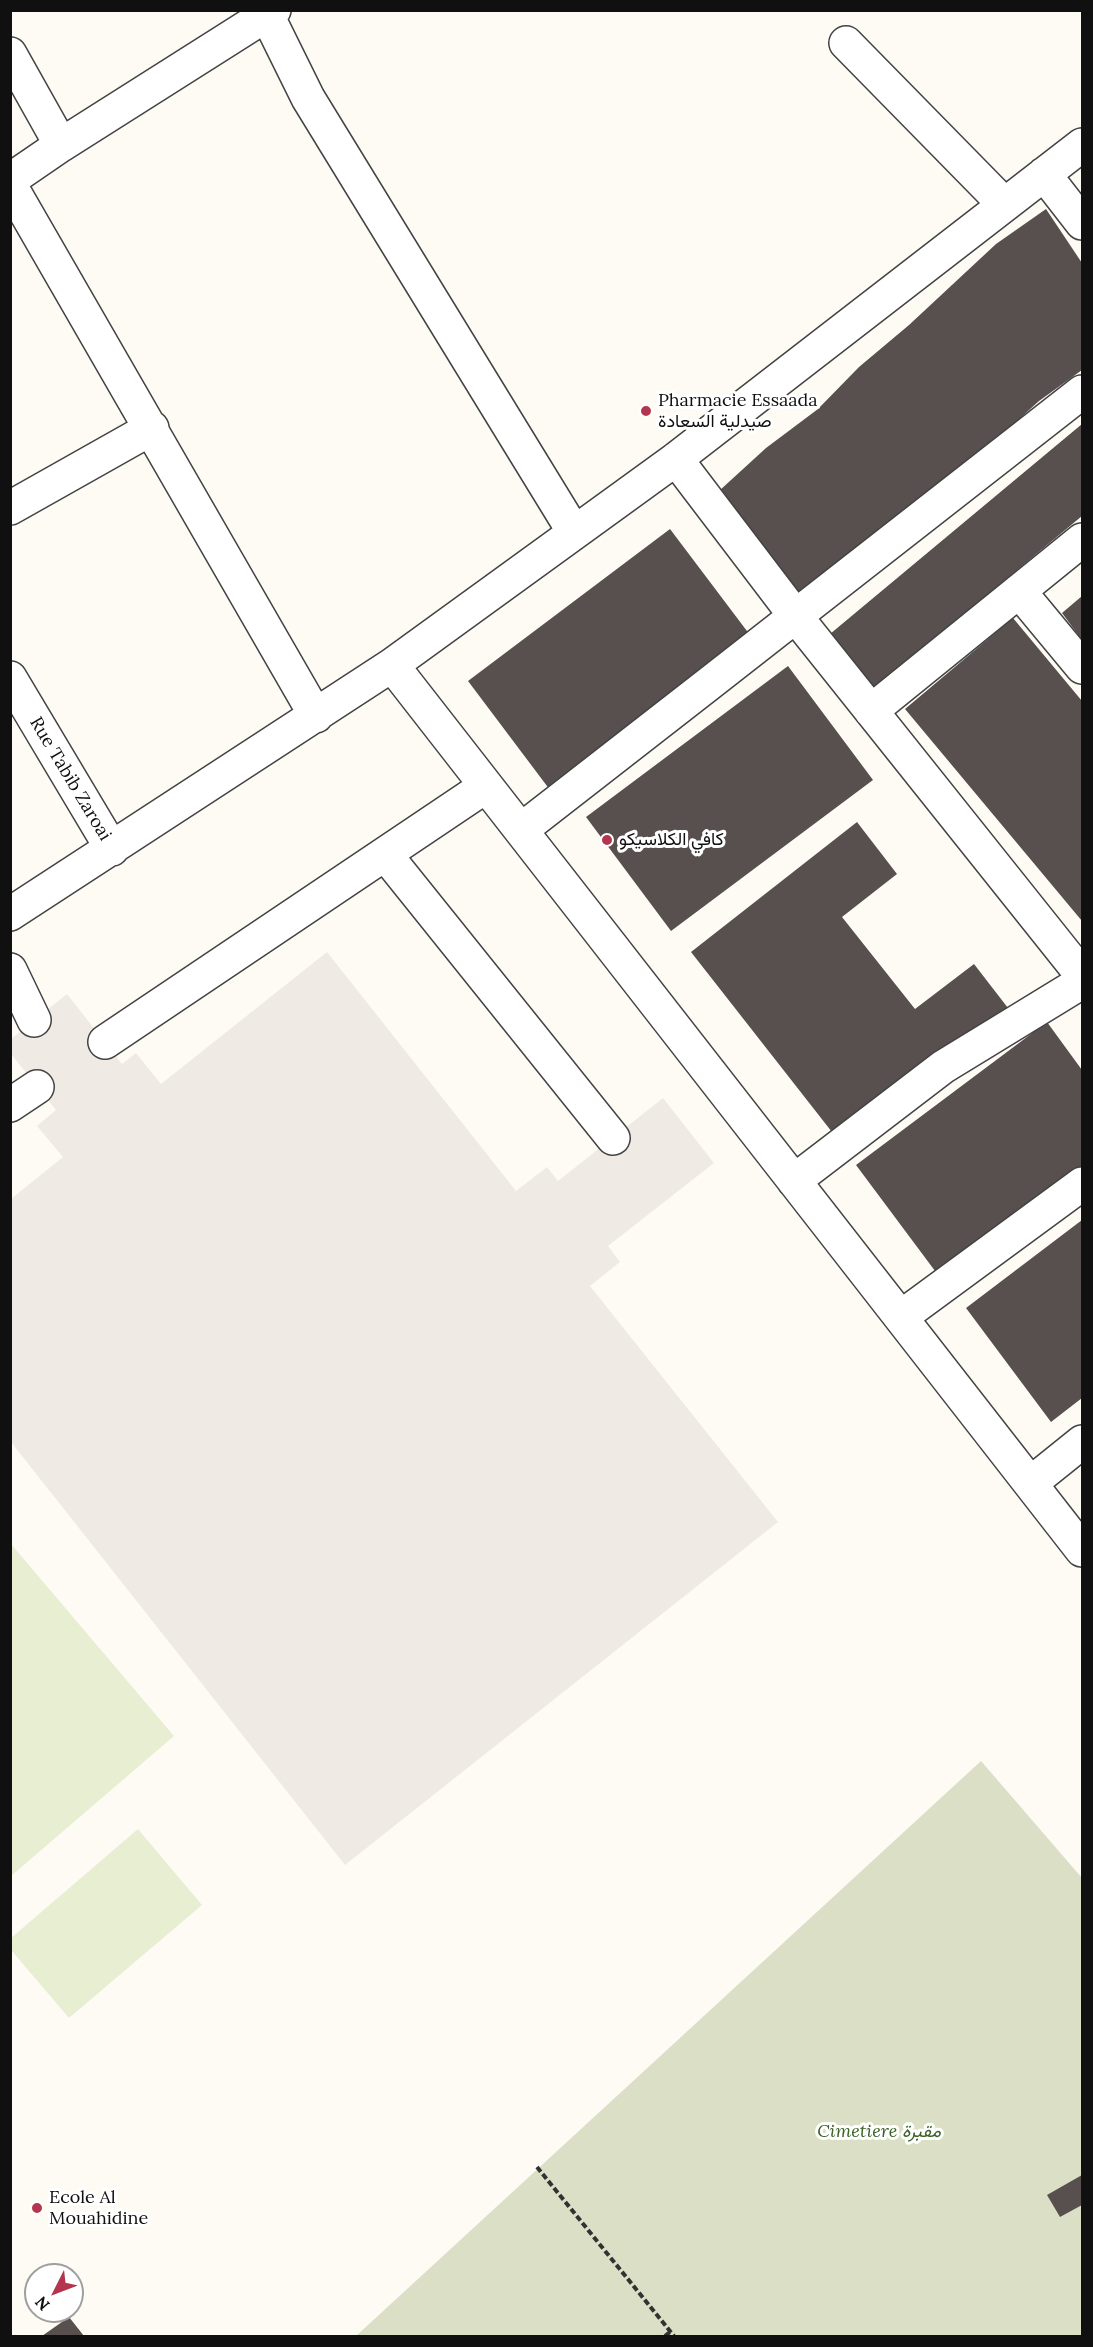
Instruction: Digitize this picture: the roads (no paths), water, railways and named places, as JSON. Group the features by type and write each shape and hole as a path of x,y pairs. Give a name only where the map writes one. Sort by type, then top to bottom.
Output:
{"street":[{"path":"10,180 61,145 270,13 308,98 574,532"},
{"path":"846,43 1004,204"},
{"path":"10,54 61,145"},
{"path":"10,914 392,665 676,459 1083,145"},
{"path":"1044,174 1083,223"},
{"path":"10,185 316,716"},
{"path":"521,830 733,664 797,618 1083,392"},
{"path":"10,508 152,428"},
{"path":"676,459 797,618 1083,975"},
{"path":"872,711 1083,540"},
{"path":"1019,591 1083,667"},
{"path":"392,665 1083,1550"},
{"name":"Rue Tabib Zaroai","path":"10,678 112,849"},
{"path":"105,1042 486,786"},
{"path":"385,854 613,1138"},
{"path":"10,970 34,1020"},
{"path":"794,1180 943,1067 1083,982"},
{"path":"901,1317 1083,1184"},
{"path":"1031,1483 1083,1442"}],"place":[{"name":"Pharmacie Essaada صيدلية السعادة","path":"646,411"},
{"name":"كافي الكلاسيكو","path":"607,840"},
{"name":"Ecole Al Mouahidine","path":"37,2208"}],"park label":[{"name":"Cimetiere مقبرة","path":"879,2132"}]}
